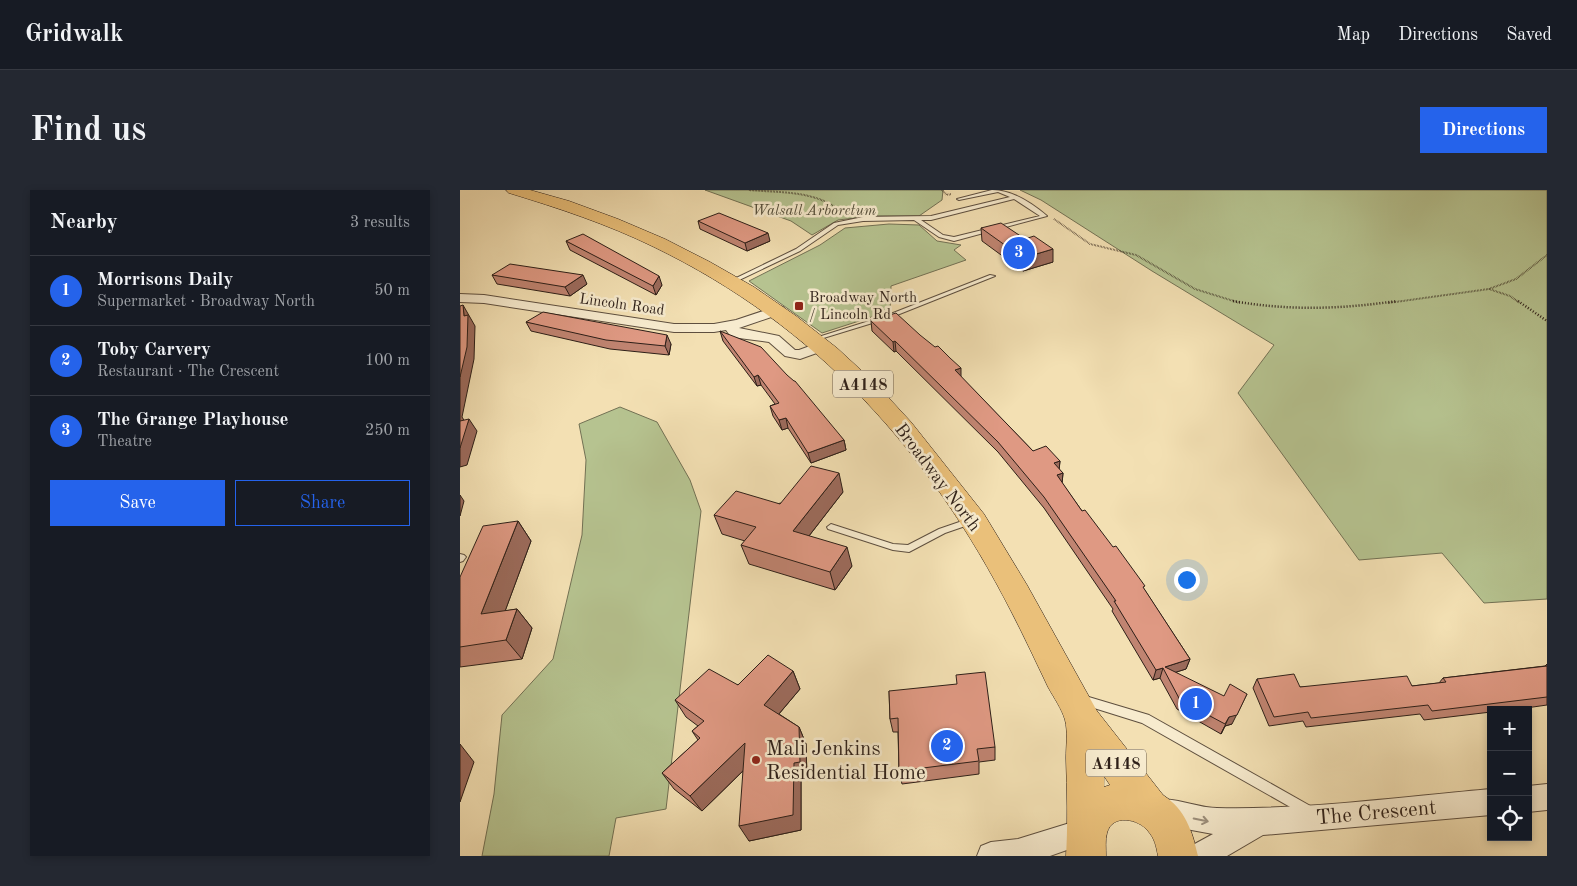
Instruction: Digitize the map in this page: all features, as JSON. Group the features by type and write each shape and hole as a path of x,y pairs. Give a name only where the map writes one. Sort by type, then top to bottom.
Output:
{"highway":[{"name":"Broadway North","path":"514,190 559,202 619,224 733,281 778,310 819,343 868,388 913,441 973,520 1029,616 1078,709 1151,808 1162,816 1172,829 1178,844 1178,856"},
{"name":"Broadway North","path":"1078,709 1086,838"},
{"path":"1086,838 1097,812 1112,802 1131,801 1151,808"}],"street":[{"name":"Lincoln Road","path":"460,298 484,299 666,327 714,328 778,310"},
{"path":"730,325 736,334 751,334 774,339 790,353 800,355 819,343"},
{"path":"1532,798 1547,797"},
{"name":"The Crescent","path":"1151,808 1208,821 1261,822 1487,802"},
{"name":"The Crescent","path":"1201,856 1261,822"},
{"path":"991,856 1023,854 1086,838"}],"lane":[{"path":"917,218 941,236 954,239 1044,216 1015,197 998,190 959,199"},
{"path":"733,281 791,253 836,224 849,220 931,218 1015,197"},
{"path":"819,343 992,276"},
{"path":"832,527 894,547 909,549 942,531 973,520"},
{"path":"1078,709 1146,719 1318,817"}],"path":[{"path":"749,190 793,192 812,196 836,204 849,220"},
{"path":"1062,225 1094,246 1118,249 1135,255 1196,289 1245,304 1287,308 1335,308 1489,289 1516,279 1547,255"},
{"path":"1489,289 1510,296 1547,321"}],"green space":[{"name":"Walsall Arboretum","path":"705,190 943,190 942,200 919,216 872,216 838,220 812,235 791,221"},
{"path":"1020,190 1547,190 1547,599 1484,603 1442,553 1359,560 1238,393 1274,345 1152,271 1041,200"},
{"path":"889,224 919,225 937,241 961,245 954,250 966,260 891,286 890,311 822,333 749,281 820,245 845,228"},
{"path":"620,407 657,422 690,480 701,511 666,809 616,818 609,856 482,856 494,794 502,715 553,659 582,535 586,460 579,424"}],"building":[{"path":"719,213 768,233 745,243 698,221"},
{"path":"1001,223 1025,239 1034,236 1053,249 1023,258 981,228"},
{"path":"583,234 659,276 653,286 566,241"},
{"path":"510,264 583,275 565,287 492,275"},
{"path":"463,305 464,316 468,315 467,347 460,377 460,306"},
{"path":"543,312 667,335 665,346 606,340 526,322"},
{"path":"896,313 935,347 938,346 961,368 955,370 1033,451 1046,446 1060,461 1054,463 1063,473 1057,475 1082,511 1085,510 1113,547 1116,546 1145,586 1143,587 1190,659 1165,667 1224,696 1230,684 1247,694 1237,715 1229,717 1225,724 1180,700 1163,668 1156,670 1114,601 1116,601 1044,497 998,442 895,341 893,342 871,321"},
{"path":"720,331 761,347 795,381 844,440 808,453 786,418 779,420 770,406 779,403 758,375 754,377"},
{"path":"469,419 460,448 460,421"},
{"path":"811,466 839,473 793,531 847,547 830,572 741,545 756,527 714,515 736,491 780,504"},
{"path":"518,521 481,614 517,609 506,640 460,647 460,577 483,526"},
{"name":"Mali Jenkins Residential Home","path":"768,655 793,671 764,705 799,727 800,762 794,763 793,815 739,826 745,743 690,796 662,773 700,738 692,731 704,721 675,700 709,669 738,685"},
{"path":"1547,666 1547,697 1432,711 1428,705 1311,718 1308,712 1274,717 1257,679 1294,674 1300,687 1407,676 1412,686 1446,682 1443,678"},
{"path":"985,672 995,747 977,749 979,761 899,771 898,718 890,719 889,691 957,684 956,675"}],"place":[{"name":"The Grange Playhouse","path":"1019,253"},
{"name":"Broadway North / Lincoln Rd","path":"799,306"},
{"name":"Morrisons Daily","path":"1196,704"},
{"name":"Toby Carvery","path":"947,746"},
{"name":"Mali Jenkins Residential Home","path":"756,760"}]}
